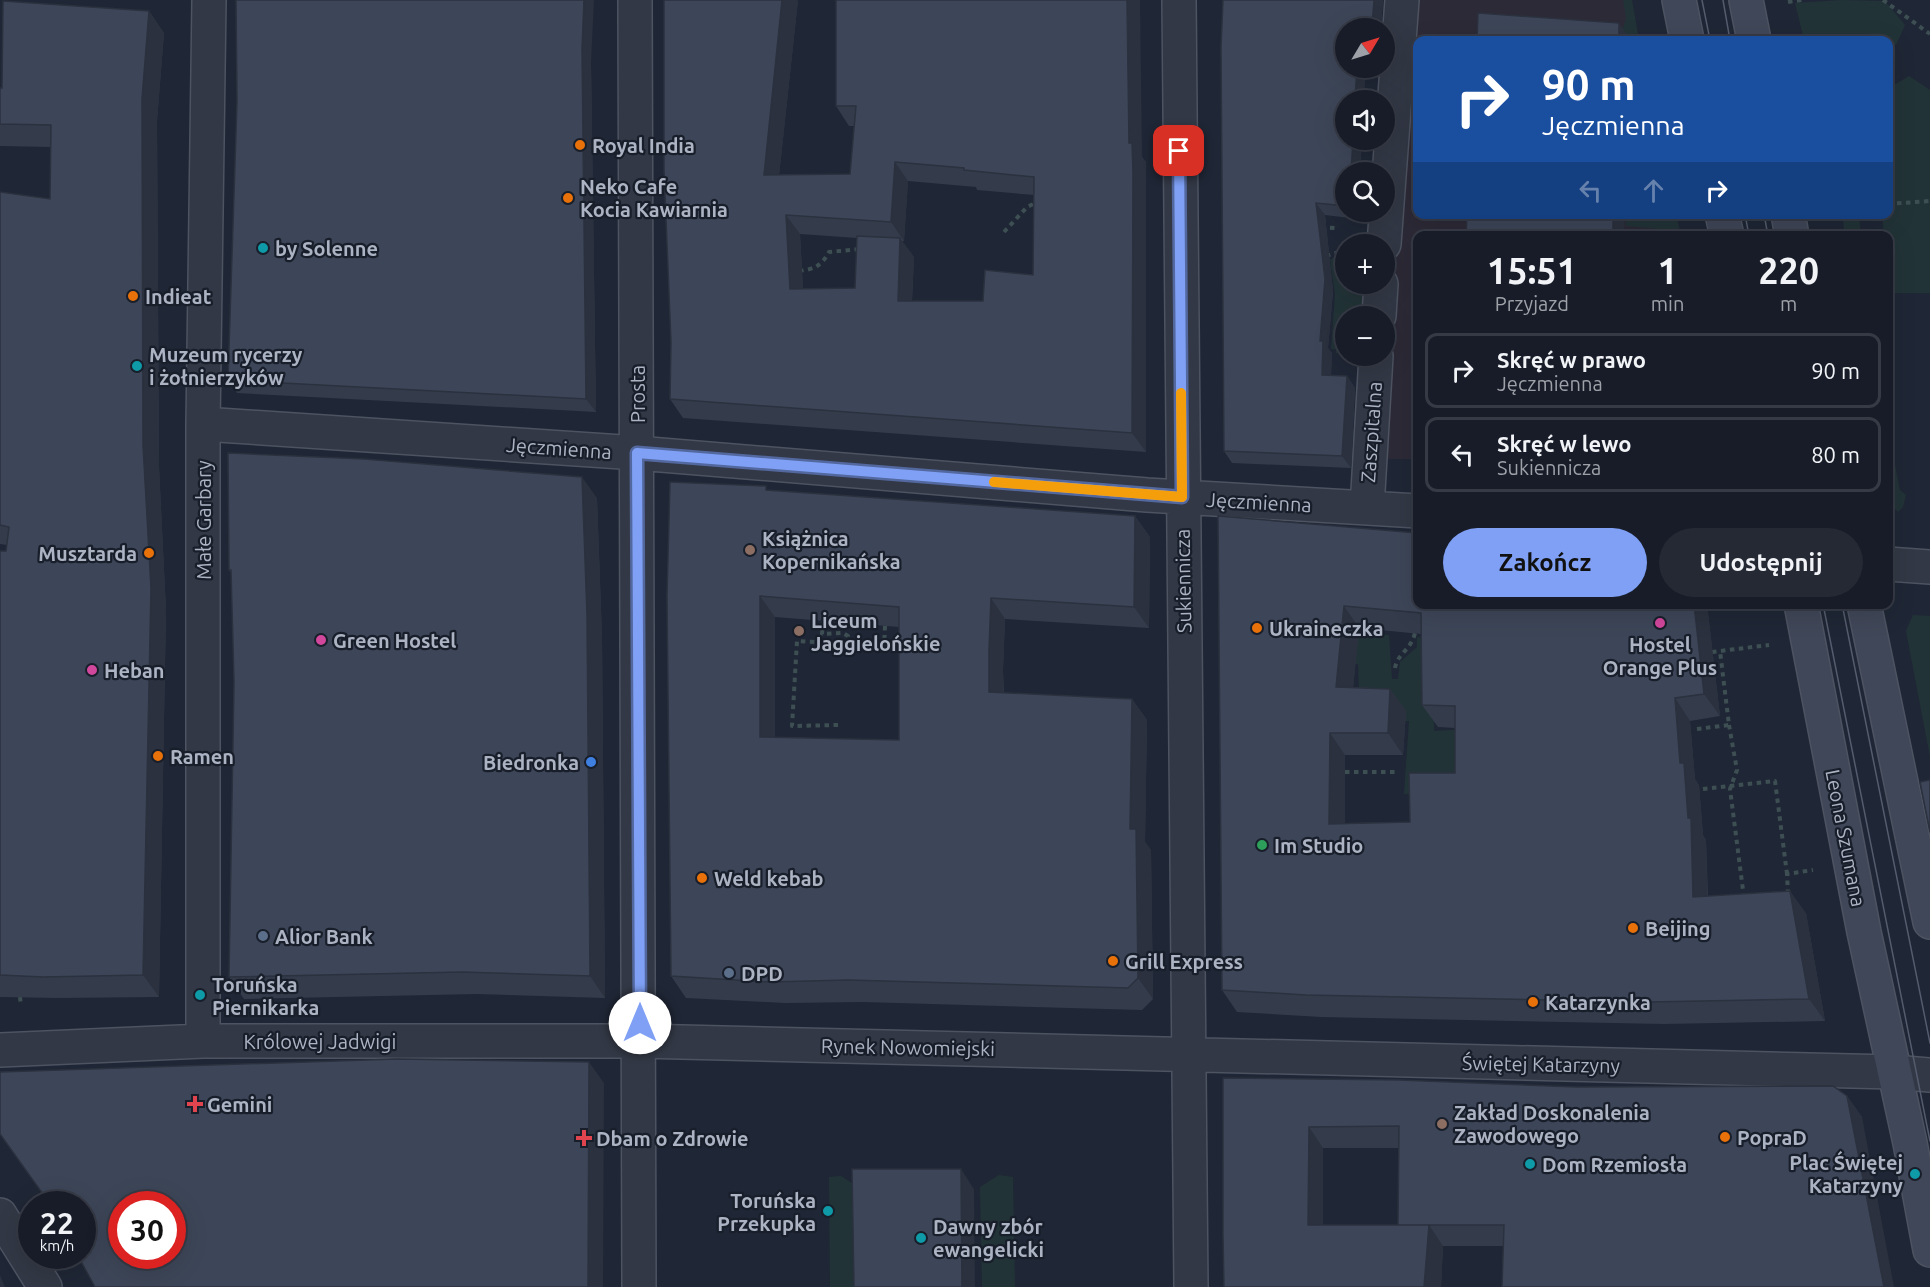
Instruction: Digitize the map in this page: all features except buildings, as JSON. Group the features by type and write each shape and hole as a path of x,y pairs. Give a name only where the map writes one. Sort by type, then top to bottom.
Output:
{"street":[{"name":"Małe Garbary","path":"203,1041 203,424 209,0"},
{"name":"Prosta","path":"635,0 640,1041"},
{"name":"Sukiennicza","path":"1179,0 1188,1054"},
{"path":"1384,234 1402,0"},
{"path":"1679,0 1686,36"},
{"path":"1746,0 1753,36"},
{"name":"Zaszpitalna","path":"1367,508 1375,366"},
{"name":"Jęczmienna","path":"203,424 637,453 1182,497 1413,510"},
{"path":"1893,564 1930,567"},
{"name":"Leona Szumana","path":"1802,609 1893,1072"},
{"path":"1865,609 1930,921"},
{"name":"Królowej Jadwigi","path":"0,1050 203,1041 640,1041"},
{"path":"639,1287 640,1041"},
{"name":"Rynek Nowomiejski","path":"640,1041 1188,1054"},
{"path":"1188,1054 1191,1287"},
{"name":"Świętej Katarzyny","path":"1188,1054 1893,1072 1930,1075"},
{"path":"1893,1072 1910,1143 1930,1250"},
{"path":"0,1215 45,1287"}],"path":[{"path":"1883,0 1930,34"},
{"path":"1004,232 1027,207 1046,198"},
{"path":"1893,204 1930,201"},
{"path":"1321,227 1335,228"},
{"path":"795,272 815,268 823,263 829,252 864,249"},
{"path":"1315,257 1335,252"},
{"path":"840,628 822,623 822,634 843,633 848,636 847,644"},
{"path":"884,650 885,626"},
{"path":"1395,669 1396,661 1412,646 1415,633"},
{"path":"838,725 792,726 797,641 904,650"},
{"path":"1712,652 1775,644"},
{"path":"1720,651 1737,770 1731,786 1744,899 1749,899"},
{"path":"1697,729 1729,725"},
{"path":"1345,772 1398,772"},
{"path":"1703,789 1775,781 1789,896"},
{"path":"1787,874 1820,869"},
{"path":"20,997 21,1006"}],"shaded area":[{"path":"1417,0 1631,0 1638,36 1414,36"},
{"path":"1623,0 1632,0 1638,36 1620,36 1626,18"},
{"path":"1841,0 1885,1 1905,25 1893,48 1893,36 1803,36 1795,3"},
{"path":"1413,51 1413,219 1677,219 1680,231 1413,231 1413,459 1381,459 1388,366 1395,366 1395,306 1393,306"},
{"path":"1909,76 1930,90 1930,293 1893,293 1893,231 1884,231 1882,219 1893,219 1893,86"},
{"path":"1625,219 1677,219 1680,231 1626,226"},
{"path":"1843,219 1859,219 1861,231 1844,231"},
{"path":"1335,257 1335,294 1330,260"},
{"path":"1335,294 1368,294 1368,306 1335,306 1335,349 1331,349"},
{"path":"1893,454 1900,490 1906,495 1903,507 1898,512 1893,507"},
{"path":"1913,615 1930,616 1930,757 1906,631"},
{"path":"1301,627 1389,635 1392,679 1398,679 1400,662 1417,647 1417,637 1468,643 1433,683 1434,731 1468,729 1467,791 1404,794 1409,721 1393,721 1359,691 1358,664 1299,662"},
{"path":"999,1175 1013,1177 1015,1287 982,1287 980,1187"},
{"path":"841,1176 861,1189 861,1287 830,1287 829,1177"}],"tram line":[{"path":"1702,0 1709,36"},
{"path":"1723,0 1729,36"},
{"path":"1746,219 1748,231"},
{"path":"1765,219 1767,231"},
{"path":"1824,609 1930,1141"},
{"path":"1843,609 1930,1043"}],"slow traffic":[{"path":"994,482 1182,497 1181,393"}],"place":[{"name":"Royal India","path":"580,145"},
{"name":"Neko Cafe Kocia Kawiarnia","path":"568,198"},
{"name":"by Solenne","path":"263,248"},
{"name":"Indieat","path":"133,296"},
{"name":"Muzeum rycerzy i żołnierzyków","path":"137,366"},
{"name":"Książnica Kopernikańska","path":"750,550"},
{"name":"Musztarda","path":"149,553"},
{"name":"Hostel Orange Plus","path":"1660,623"},
{"name":"Ukraineczka","path":"1257,628"},
{"name":"Liceum Jaggielońskie","path":"799,631"},
{"name":"Green Hostel","path":"321,640"},
{"name":"Heban","path":"92,670"},
{"name":"Ramen","path":"158,756"},
{"name":"Biedronka","path":"591,762"},
{"name":"Im Studio","path":"1262,845"},
{"name":"Weld kebab","path":"702,878"},
{"name":"Beijing","path":"1633,928"},
{"name":"Alior Bank","path":"263,936"},
{"name":"Grill Express","path":"1113,961"},
{"name":"DPD","path":"729,973"},
{"name":"Toruńska Piernikarka","path":"200,995"},
{"name":"Katarzynka","path":"1533,1002"},
{"name":"Gemini","path":"195,1104"},
{"name":"Zakład Doskonalenia Zawodowego","path":"1442,1124"},
{"name":"PopraD","path":"1725,1137"},
{"name":"Dbam o Zdrowie","path":"584,1138"},
{"name":"Dom Rzemiosła","path":"1530,1164"},
{"name":"Plac Świętej Katarzyny","path":"1915,1174"},
{"name":"Toruńska Przekupka","path":"828,1211"},
{"name":"Dawny zbór ewangelicki","path":"921,1238"}],"route":[{"path":"640,1023 637,453 1182,497 1179,151"}]}
